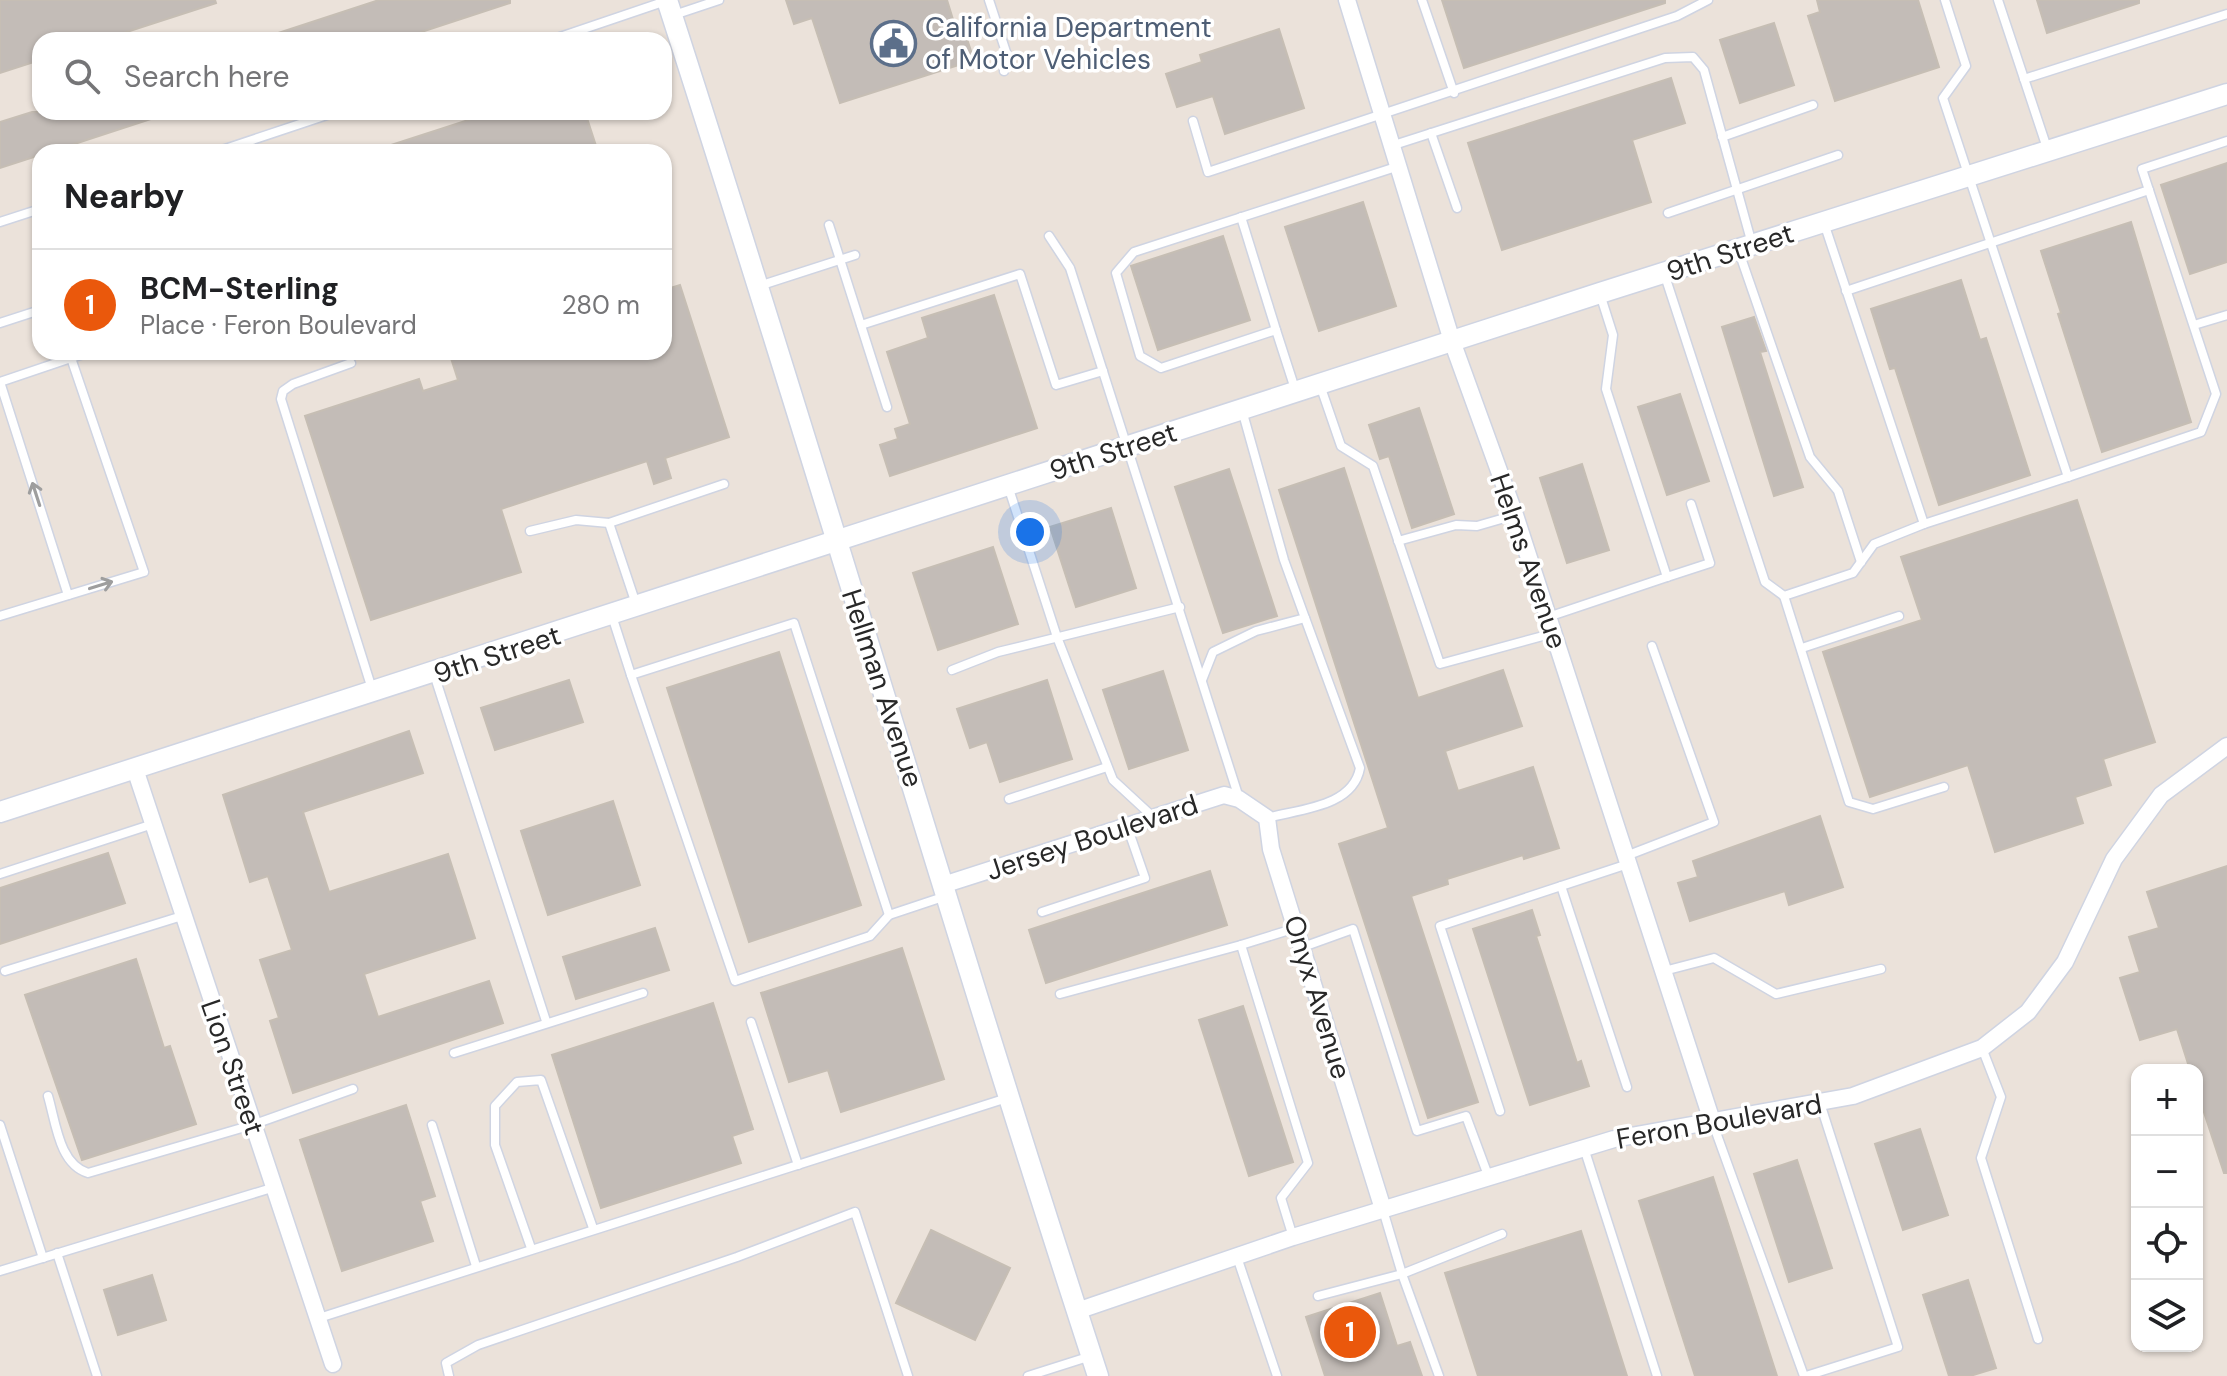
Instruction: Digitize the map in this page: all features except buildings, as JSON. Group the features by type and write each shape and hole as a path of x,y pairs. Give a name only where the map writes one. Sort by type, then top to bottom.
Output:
{"street":[{"name":"Helms Avenue","path":"1347,0 1452,341 1515,515 1712,1121"},
{"name":"Hellman Avenue","path":"669,5 947,889 1007,1098 1098,1376"},
{"name":"9th Street","path":"0,812 434,674 836,540 1746,246 2225,99"},
{"name":"Feron Boulevard","path":"1077,1311 1293,1237 1614,1139 1853,1096 1982,1048 2028,1012 2065,962 2114,859 2161,795 2227,746"},
{"name":"Lion Street","path":"135,769 333,1364"},
{"name":"Jersey Boulevard","path":"947,889 1127,825 1224,795 1239,799"},
{"path":"1239,799 1267,818"},
{"name":"Onyx Avenue","path":"1267,818 1271,849 1383,1209"}],"lane":[{"path":"578,32 669,5 719,0"},
{"path":"989,0 1006,52 1004,71"},
{"path":"1422,0 1454,93"},
{"path":"1193,121 1208,172 1454,93 1677,16 1708,0"},
{"path":"1945,0 1966,66 1943,98 2068,477"},
{"path":"1998,0 2048,152"},
{"path":"2024,79 2227,14"},
{"path":"1394,145 1681,56 1693,57 1704,70 1736,189 1746,246 1810,457 1838,491 1861,562"},
{"path":"1722,137 1813,105"},
{"path":"240,144 312,120"},
{"path":"1431,133 1457,208"},
{"path":"1784,596 1853,573 1874,544 1924,524 2201,432 2216,394 2142,169 2227,141"},
{"path":"1668,213 1838,155"},
{"path":"1276,330 1161,368 1140,356 1116,273 1134,252 1400,165"},
{"path":"1846,291 2149,190"},
{"path":"0,222 32,212"},
{"path":"1241,217 1296,392"},
{"path":"1824,222 1924,524"},
{"path":"829,225 887,407"},
{"path":"1049,236 1070,268 1239,799"},
{"path":"759,286 855,255"},
{"path":"1664,273 1765,582 1784,596 1849,802 1873,809 1944,787"},
{"path":"861,325 1020,274 1056,385 1103,371"},
{"path":"1600,293 1613,335 1606,389 1667,577"},
{"path":"0,323 32,313"},
{"path":"2194,325 2227,315"},
{"path":"65,360 0,382 68,595"},
{"path":"0,616 144,572 72,360"},
{"path":"351,363 293,384 283,391 281,399 373,693"},
{"path":"1320,384 1341,446 1373,466 1440,664 1710,563 1691,504"},
{"path":"1242,410 1284,560 1360,768 1357,784 1340,798 1267,818"},
{"path":"530,531 576,520 609,523 724,484"},
{"path":"1008,485 1057,637 1107,767 1113,780 1153,817"},
{"path":"1398,541 1456,525 1477,526 1515,515"},
{"path":"609,523 637,608"},
{"path":"952,670 998,652 1180,607"},
{"path":"612,616 735,981 870,936 889,915 947,889"},
{"path":"1802,648 1899,616"},
{"path":"1202,681 1213,652 1256,631 1305,618"},
{"path":"631,675 794,623 889,915"},
{"path":"1500,1111 1440,926 1561,886 1714,822 1652,646"},
{"path":"434,674 546,1021"},
{"path":"1009,799 1107,767"},
{"path":"0,874 154,824"},
{"path":"1042,912 1145,878 1127,825"},
{"path":"1561,886 1627,1087"},
{"path":"5,971 182,916"},
{"path":"1060,994 1297,928"},
{"path":"1303,947 1353,929 1417,1131 1466,1116 1489,1179"},
{"path":"1241,945 1308,1163 1281,1198 1293,1237"},
{"path":"1664,971 1714,958 1776,994 1881,969"},
{"path":"454,1053 546,1021 643,993"},
{"path":"751,1022 798,1165"},
{"path":"1982,1048 2001,1097 1981,1158 2038,1339"},
{"path":"531,1248 495,1145 495,1106 517,1082 541,1080 593,1228"},
{"path":"48,1096 67,1158 74,1169 88,1173 252,1125 353,1089"},
{"path":"319,1318 1007,1098"},
{"path":"1712,1121 1805,1376 1898,1347 1820,1103"},
{"path":"0,1125 43,1258"},
{"path":"432,1125 476,1266"},
{"path":"1584,1148 1657,1376"},
{"path":"0,1271 276,1186"},
{"path":"1383,1209 1402,1274 1439,1376"},
{"path":"449,1376 446,1363 478,1345 737,1257 855,1212 908,1376"},
{"path":"1318,1296 1402,1274 1502,1234"},
{"path":"57,1253 97,1376"},
{"path":"1237,1257 1277,1376"},
{"path":"1028,1376 1091,1356"}],"place":[{"name":"California Department of Motor Vehicles","path":"894,43"},
{"name":"BCM-Sterling","path":"1350,1332"}]}
